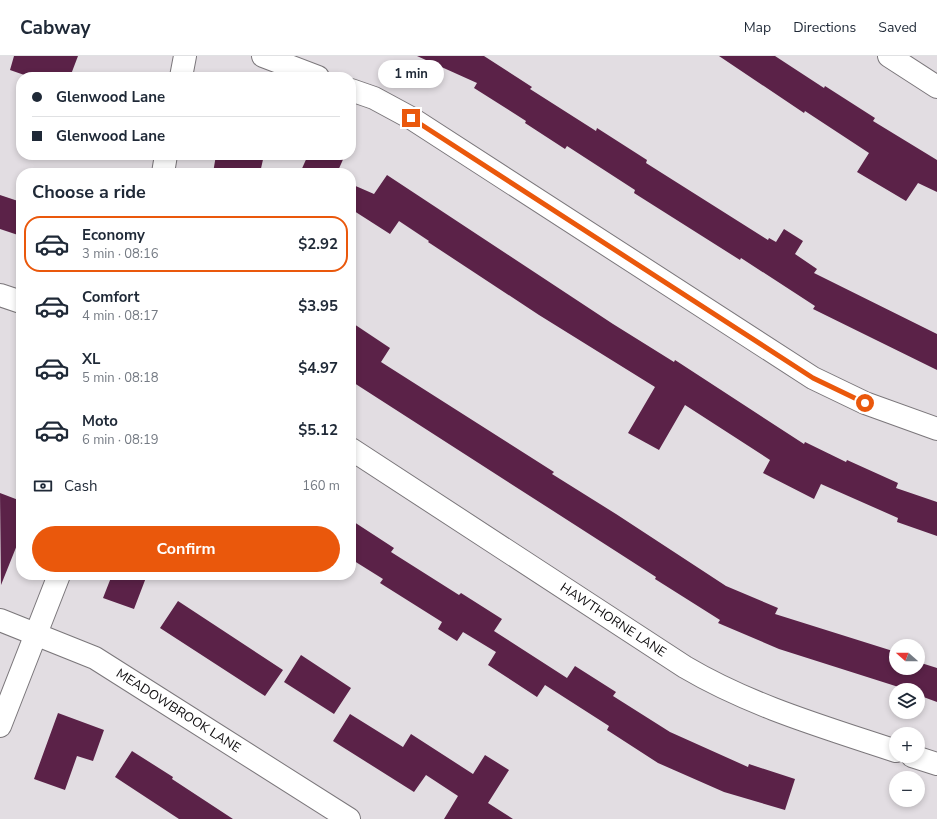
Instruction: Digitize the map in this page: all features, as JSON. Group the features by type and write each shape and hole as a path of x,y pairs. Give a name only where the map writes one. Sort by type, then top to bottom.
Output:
{"street":[{"path":"182,72 185,56"},
{"path":"263,56 305,72"},
{"path":"888,56 937,87"},
{"path":"356,92 374,98 411,118 813,378 865,403 937,429"},
{"path":"0,295 16,300"},
{"name":"HAWTHORNE LANE","path":"356,452 686,667 718,686 772,710 889,749"},
{"path":"0,726 56,580"},
{"name":"MEADOWBROOK LANE","path":"0,620 95,658 349,819"},
{"path":"925,760 937,764"}],"building":[{"path":"14,56 78,56 72,72 16,72 10,70"},
{"path":"417,56 484,56 532,87 530,89 596,131 597,128 647,160 646,163 768,240 769,238 776,242 784,229 803,241 795,254 817,269 814,273 937,334 937,370 813,309 815,306 741,258 740,260 634,193 635,190 567,146 565,149 525,123 526,121 474,88 477,83"},
{"path":"719,56 775,56 824,88 825,86 875,118 873,121 937,160 937,192 918,183 906,201 857,172 869,153 805,111 804,113"},
{"path":"215,160 263,160 261,168 214,168"},
{"path":"306,160 343,160 339,168 302,168"},
{"path":"387,175 613,324 674,362 675,360 804,444 805,442 846,462 847,460 898,483 896,488 937,502 937,536 897,522 898,518 821,484 814,499 763,473 770,460 685,405 659,450 628,433 655,387 539,315 428,242 429,241 399,221 390,234 356,212 356,186 374,194"},
{"path":"0,195 16,200 16,234 0,229"},
{"path":"356,325 390,348 381,362 554,472 552,474 726,586 778,608 775,614 889,650 889,675 925,675 925,664 937,668 937,702 925,698 925,683 889,684 779,649 718,623 720,620 655,579 656,577 356,384"},
{"path":"0,493 16,499 16,548 1,585"},
{"path":"356,523 394,548 391,552 459,595 461,593 502,619 494,631 567,678 575,666 616,692 613,696 670,732 748,767 749,764 795,779 785,810 724,792 658,763 607,730 609,726 545,685 537,697 488,665 496,652 463,632 457,641 438,629 442,622 380,583 383,579 356,562"},
{"path":"110,580 145,580 134,609 103,598"},
{"path":"178,601 283,670 265,696 160,628"},
{"path":"301,655 351,688 334,714 284,682"},
{"path":"58,713 104,730 93,761 77,756 65,790 34,779"},
{"path":"350,714 403,747 411,734 473,774 485,755 509,770 488,803 513,819 444,819 458,796 426,775 414,792 333,741"},
{"path":"132,751 173,777 172,779 233,819 179,819 115,777"}],"route":[{"path":"411,118 813,378 865,403"}]}
